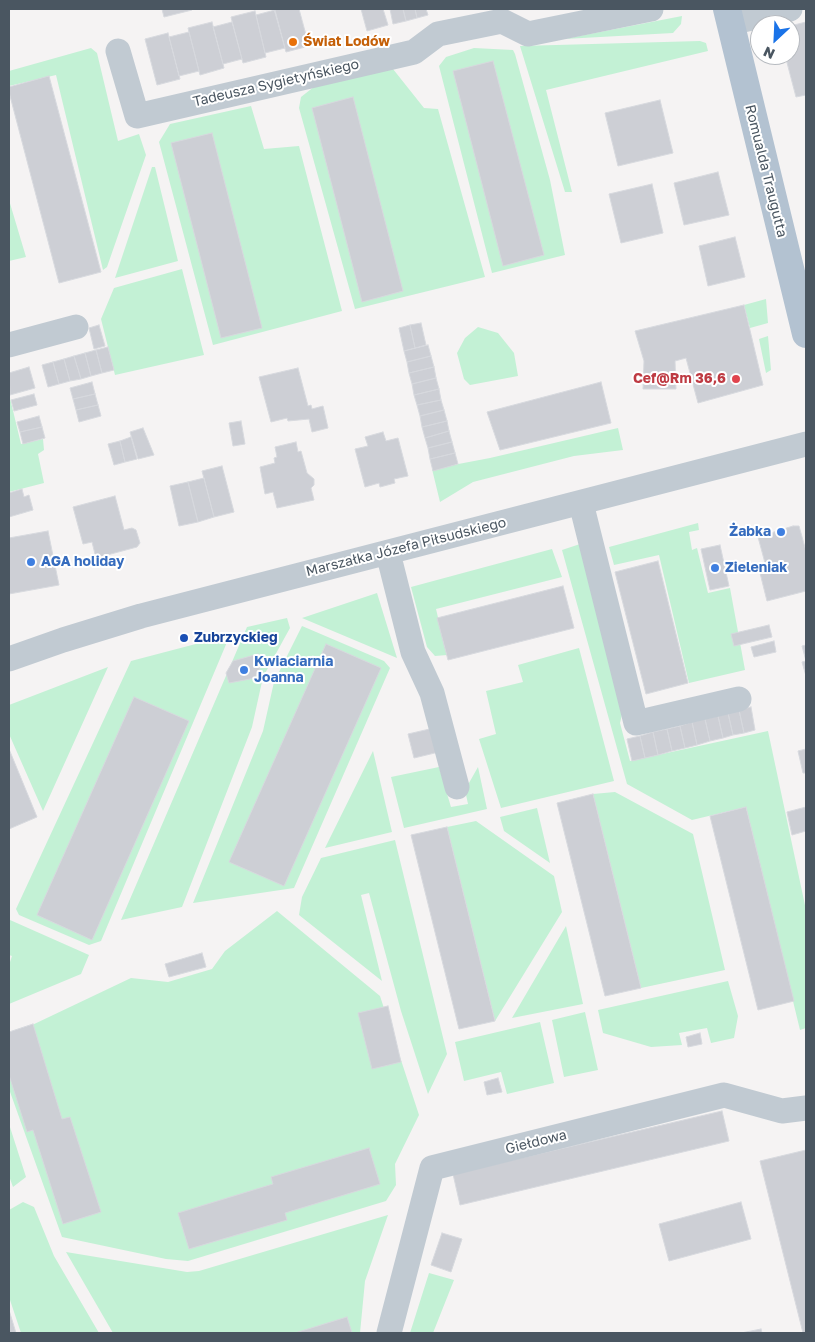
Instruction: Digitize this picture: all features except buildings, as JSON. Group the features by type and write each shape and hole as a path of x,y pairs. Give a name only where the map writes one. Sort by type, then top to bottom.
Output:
{"main road":[{"name":"Romualda Traugutta","path":"728,16 806,334"}],"street":[{"name":"Tadeusza Sygietyńskiego","path":"118,51 137,116 414,52 438,34 502,21 528,34 651,9"},
{"path":"728,16 790,9"},
{"path":"9,345 76,327"},
{"name":"Marszałka Józefa Piłsudskiego","path":"9,660 126,620 806,444"},
{"path":"581,503 636,723 739,698"},
{"path":"388,553 413,652 432,693 457,787"},
{"name":"Giełdowa","path":"389,1333 432,1168 724,1095 782,1111 806,1108"}],"green space":[{"path":"682,16 681,24 673,33 564,39"},
{"path":"700,41 706,43 708,51 546,90 572,192 565,192 520,46"},
{"path":"91,48 97,53 118,141 139,134 146,155 107,267 103,270 56,75 9,86 9,71"},
{"path":"474,48 513,50 515,54 550,180 565,255 492,273 439,66 446,57"},
{"path":"393,69 424,108 438,109 485,277 355,309 299,108 301,97 315,86"},
{"path":"251,106 264,149 299,146 342,311 213,345 159,142 170,124"},
{"path":"152,167 155,167 178,261 115,278"},
{"path":"9,200 26,257 9,261"},
{"path":"182,269 204,355 115,375 101,319 114,288"},
{"path":"766,299 768,323 750,328 744,305"},
{"path":"478,327 498,333 514,353 518,376 470,385 464,379 457,353 465,338"},
{"path":"768,336 771,370 766,373 759,339"},
{"path":"9,394 21,444 43,439 44,450 38,454 44,483 9,492"},
{"path":"618,428 623,450 574,456 473,482 440,502 432,469 490,458"},
{"path":"698,523 699,530 689,532 692,550 697,548 708,593 730,588 745,670 689,683 659,555 614,565 609,547"},
{"path":"580,544 624,706 620,723 630,761 768,731 806,910 806,1028 800,1030 746,807 692,820 627,784 562,550"},
{"path":"552,549 562,577 436,609 447,655 435,656 427,647 411,587"},
{"path":"377,593 397,658 302,618"},
{"path":"287,618 290,628 263,677 252,727 182,907 121,920 247,627"},
{"path":"302,626 384,661 390,668 294,888 193,903 263,731 274,682"},
{"path":"230,635 101,941 89,945 19,915 16,909 131,661"},
{"path":"579,648 614,781 501,808 479,739 496,734 486,691 523,682 518,665"},
{"path":"108,667 43,811 9,734 9,705"},
{"path":"373,751 392,832 325,848"},
{"path":"439,767 451,807 468,804 465,790 478,767 487,809 404,828 391,777"},
{"path":"615,792 693,834 725,970 641,988 593,794"},
{"path":"537,808 550,863 504,831 500,817"},
{"path":"476,821 554,876 562,912 495,1021 447,827"},
{"path":"395,840 447,1054 428,1094 401,1011 369,893 361,895 382,981 299,915 302,897 321,858"},
{"path":"277,911 380,996 419,1115 395,1164 396,1185 386,1201 188,1261 166,1259 62,1237 9,1089 9,1036 131,978 168,982 212,969 225,951"},
{"path":"10,920 89,955 81,974 9,1004 9,965 12,956 9,955"},
{"path":"566,926 583,1004 512,1018"},
{"path":"728,981 738,1016 734,1038 711,1043 707,1028 679,1033 682,1045 651,1047 603,1033 598,1010"},
{"path":"585,1012 598,1070 564,1077 552,1020"},
{"path":"540,1022 554,1083 507,1094 501,1072 464,1081 455,1042"},
{"path":"9,1124 26,1177 13,1187 9,1176"},
{"path":"23,1202 34,1207 54,1256 99,1333 21,1333 9,1297 9,1210"},
{"path":"388,1215 365,1281 360,1333 113,1333 66,1252 187,1272 199,1271"},
{"path":"429,1273 454,1280 433,1333 410,1333"}],"place":[{"name":"Świat Lodów","path":"293,42"},
{"name":"Cef@Rm 36,6","path":"736,379"},
{"name":"Żabka","path":"781,532"},
{"name":"AGA holiday","path":"31,562"},
{"name":"Zieleniak","path":"715,568"},
{"name":"Zubrzyckieg","path":"184,638"},
{"name":"Kwiaciarnia Joanna","path":"244,670"}]}
